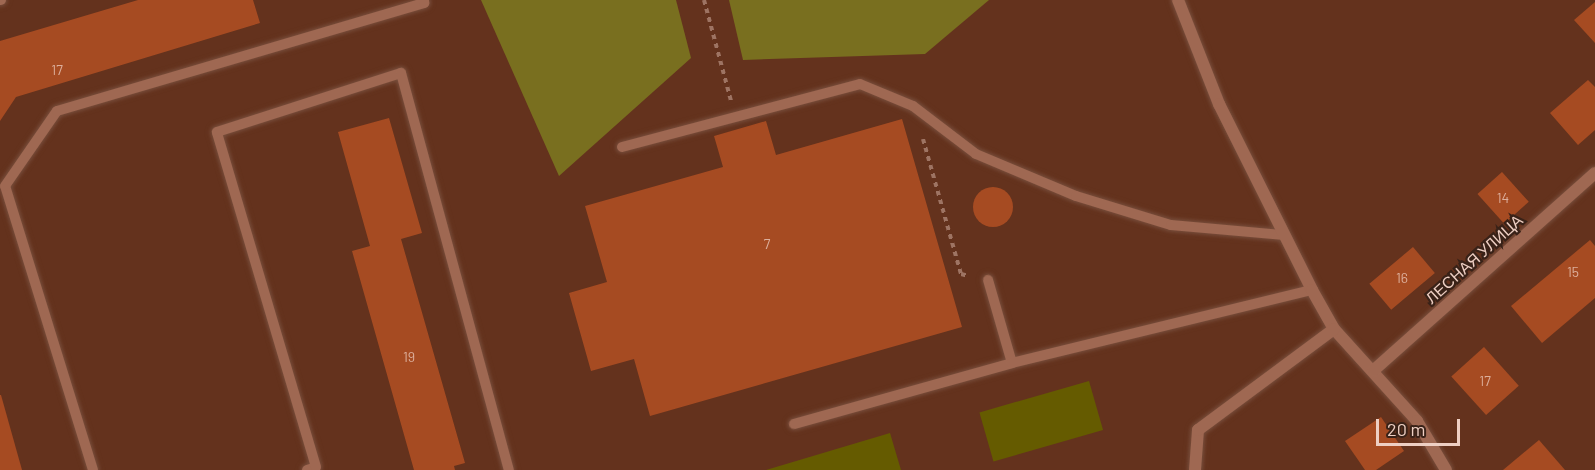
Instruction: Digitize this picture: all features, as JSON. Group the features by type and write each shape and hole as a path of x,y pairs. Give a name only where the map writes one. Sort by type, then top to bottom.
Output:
{"street":[{"path":"1178,0 1219,104 1282,235 1312,290 1334,328 1374,370 1417,421 1446,470"},
{"name":"ЛЕСНАЯ УЛИЦА","path":"1374,370 1595,173"},
{"path":"1195,470 1198,430 1334,328"}],"lane":[{"path":"93,470 5,186 57,111 424,3 423,0"},
{"path":"307,470 316,467 217,132 401,73 509,470"},
{"path":"622,147 735,115 860,84 913,106 976,154 1076,196 1171,225 1282,235"},
{"path":"988,280 1012,363"},
{"path":"794,424 1012,363 1312,290"}],"path":[{"path":"704,0 735,115"},
{"path":"913,106 961,274"}],"shaded area":[{"path":"481,0 676,0 691,58 559,176"},
{"path":"729,0 989,0 925,54 743,60"},
{"path":"1089,381 1103,430 993,461 979,412"},
{"path":"890,433 901,470 766,470"}],"building":[{"path":"138,0 253,0 260,23 16,97 0,121 0,41"},
{"path":"1595,2 1595,43 1574,20"},
{"path":"1588,80 1595,87 1595,130 1578,145 1550,113"},
{"path":"389,118 422,233 401,239 465,463 454,466 455,470 414,470 352,251 370,246 338,132"},
{"path":"902,119 962,327 650,416 634,359 591,371 569,293 607,282 585,206 723,167 714,136 766,121 776,155"},
{"path":"1502,172 1529,202 1504,224 1477,194"},
{"path":"993,187 1001,188 1007,193 1012,199 1012,215 1007,221 1001,226 993,227 985,226 979,221 974,215 973,207 974,199 979,193 985,188"},
{"path":"1590,240 1595,246 1595,298 1542,343 1511,306"},
{"path":"1413,247 1435,273 1391,310 1369,284"},
{"path":"1484,347 1519,386 1486,415 1451,376"},
{"path":"1,395 22,470 0,470"},
{"path":"1381,417 1404,451 1376,470 1365,470 1345,441"},
{"path":"1539,440 1565,470 1503,470"}]}
